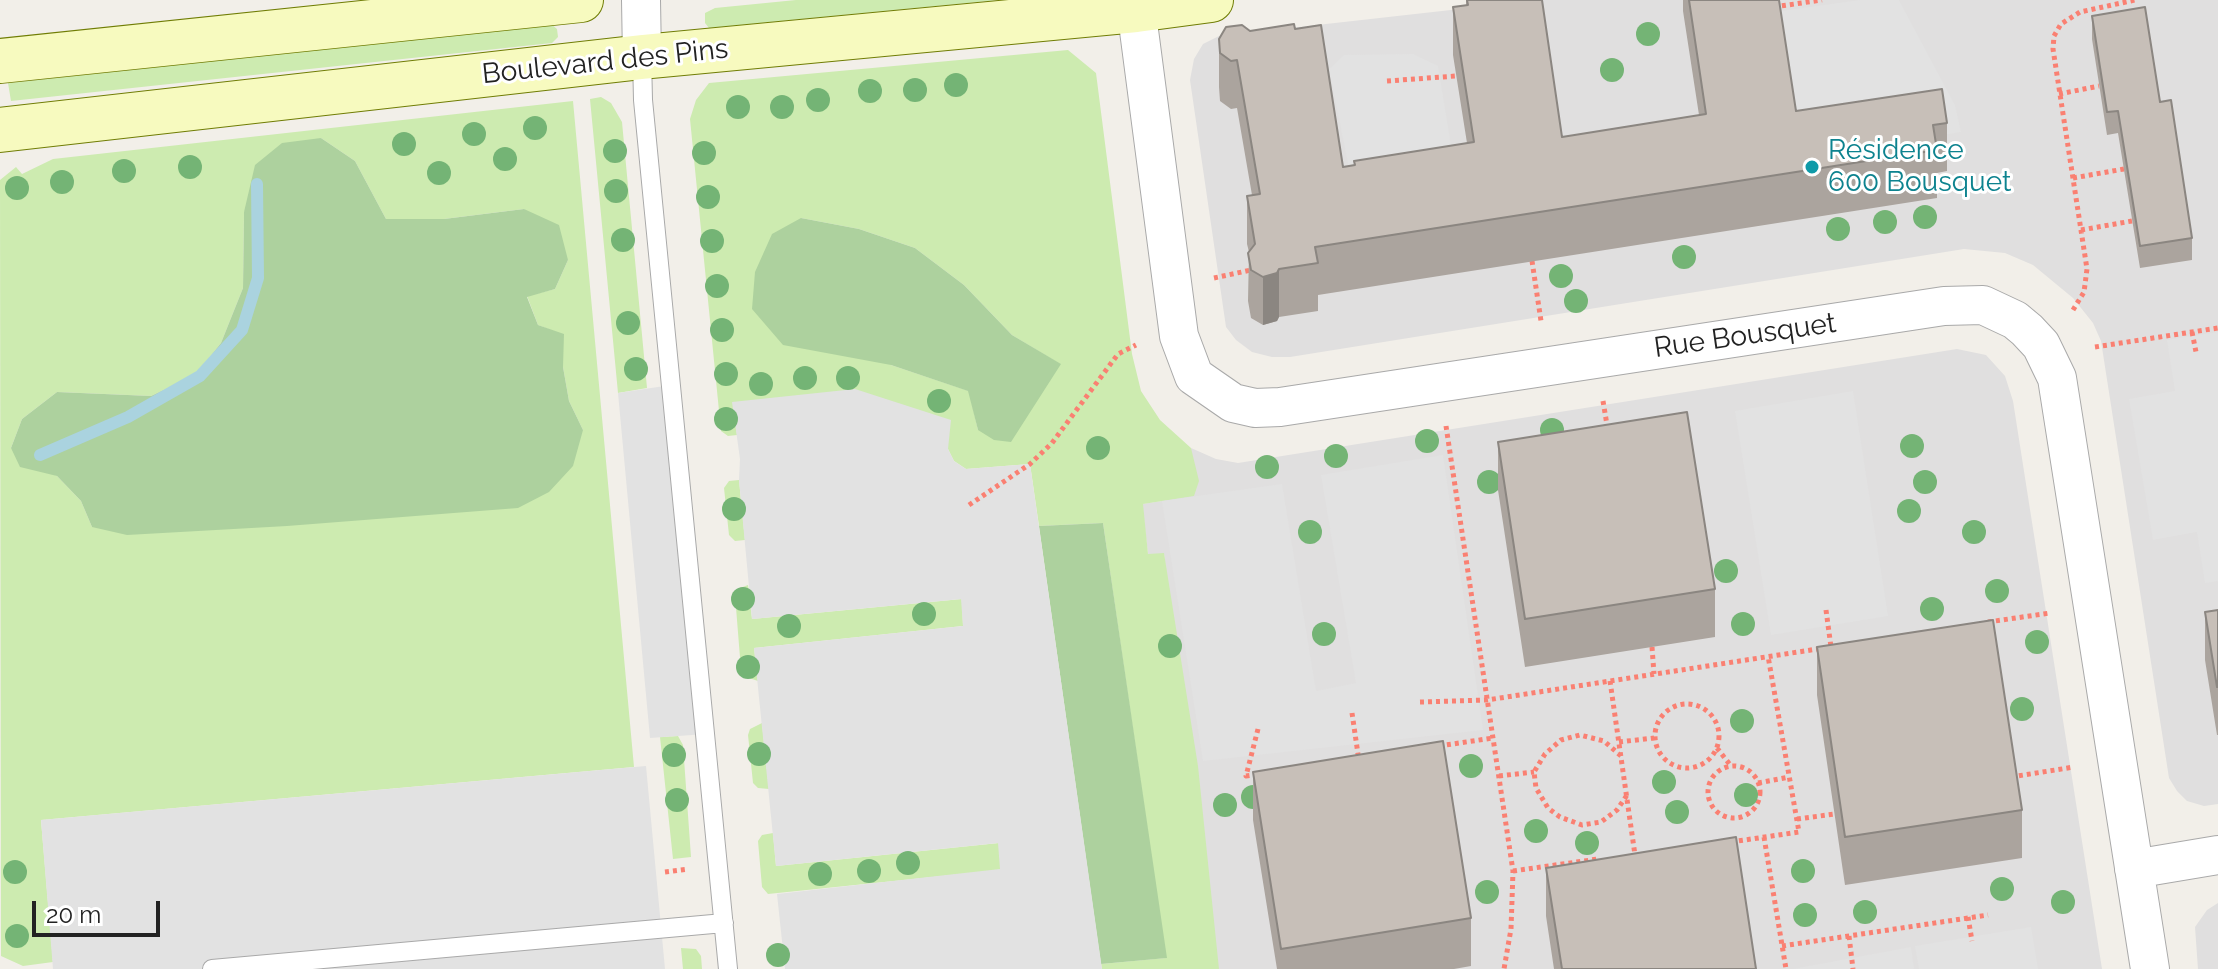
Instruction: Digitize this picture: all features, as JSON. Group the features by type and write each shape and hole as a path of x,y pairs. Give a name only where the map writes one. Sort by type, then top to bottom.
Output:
{"street":[{"path":"0,61 581,0"},
{"path":"641,0 642,57"},
{"name":"Boulevard des Pins","path":"0,130 642,57 1135,5 1211,0"},
{"name":"Rue Bousquet","path":"1135,5 1179,336 1194,376 1233,403 1255,408 1280,407 1944,306 1983,305 2015,320 2041,345 2057,378 2150,969"},
{"path":"2134,869 2218,855"}],"lane":[{"path":"642,57 643,100 728,969"},
{"path":"212,969 724,923"}],"path":[{"path":"1773,7 1822,0"},
{"path":"2073,310 2084,292 2087,269 2059,94 2054,36 2061,24 2080,12 2135,0"},
{"path":"1387,81 1456,76"},
{"path":"2059,94 2099,86"},
{"path":"2073,178 2124,169"},
{"path":"2081,230 2132,221"},
{"path":"1532,261 1541,321"},
{"path":"1214,278 1251,270"},
{"path":"2095,347 2218,328"},
{"path":"2192,332 2196,352"},
{"path":"969,505 1030,464 1052,443 1118,354 1136,345"},
{"path":"1603,401 1610,443"},
{"path":"1446,426 1513,871 1511,929 1504,969"},
{"path":"1420,702 1487,700 1831,647 1826,610"},
{"path":"1987,622 2050,613"},
{"path":"1652,647 1654,674"},
{"path":"1721,843 1799,832 1768,656"},
{"path":"1610,681 1635,855"},
{"path":"1686,704 1697,705 1713,717 1718,727 1717,748 1703,764 1682,768 1663,758 1654,738 1655,727 1667,711 1686,704"},
{"path":"1352,713 1360,773"},
{"path":"1258,729 1246,776 1260,774"},
{"path":"1621,756 1604,741 1580,735 1561,740 1545,754 1534,772 1536,788 1548,808 1560,817 1582,825 1601,822 1617,810 1627,795"},
{"path":"1433,747 1493,738"},
{"path":"1619,742 1654,738"},
{"path":"1717,748 1731,766"},
{"path":"1344,761 1373,756"},
{"path":"1731,766 1748,770 1758,783 1759,800 1748,814 1732,819 1716,812 1708,797 1710,780 1722,768 1731,766"},
{"path":"2010,778 2074,767"},
{"path":"1499,776 1534,772"},
{"path":"1758,783 1789,777"},
{"path":"1797,819 1835,814"},
{"path":"1764,837 1786,969"},
{"path":"1622,856 1650,853"},
{"path":"1513,871 1609,858"},
{"path":"665,872 695,868"},
{"path":"1782,946 1988,915"},
{"path":"1968,917 1972,941"},
{"path":"1849,936 1853,969"}],"shaded area":[{"path":"1540,0 2218,0 2218,804 2204,806 2187,801 2169,778 2101,341 2093,323 2073,298 2033,265 2005,253 1964,249 1290,357 1252,352 1236,340 1226,327 1190,80 1194,59 1203,44 1219,36"},
{"path":"1860,0 1899,0 1955,105 1961,132 1796,159 1774,12"},
{"path":"1413,54 1438,66 1455,170 1353,188 1329,69 1344,55"},
{"path":"2218,332 2218,581 2205,583 2197,532 2153,540 2129,399 2175,391 2167,340"},
{"path":"1957,349 1986,355 2005,376 2013,401 2102,969 1214,969 1164,554 1148,554 1142,504 1162,501 1191,448 1216,459 1238,463"},
{"path":"671,385 706,734 650,738 618,393"},
{"path":"855,389 951,420 948,449 954,461 966,469 1030,464 1102,969 785,969 777,894 1000,869 998,843 776,866 754,648 963,626 961,599 752,619 739,480 740,459 732,402"},
{"path":"1853,391 1888,616 1771,635 1735,411"},
{"path":"1443,455 1483,730 1203,761 1162,501 1282,484 1316,691 1356,683 1321,475"},
{"path":"646,766 665,969 53,969 41,820"},
{"path":"2218,903 2218,969 2198,969 2195,927 2207,910"},
{"path":"2031,927 2038,969 1919,969 1915,946"},
{"path":"1911,947 1914,969 1793,969"}],"green space":[{"path":"796,0 999,0 709,28 705,23 705,13 715,8"},
{"path":"551,24 557,29 558,37 552,43 11,101 8,83"},
{"path":"1068,50 1096,73 1132,354 1141,391 1160,420 1191,448 1199,481 1194,496 1143,504 1148,554 1164,553 1198,766 1219,969 1102,969 1101,964 1166,958 1103,523 1039,526 1030,464 966,469 954,461 948,449 733,402 737,435 728,436 721,431 690,119 696,100 709,83","holes":["801,218 859,229 915,248 964,285 1012,335 1060,364 978,430 969,391 891,365"]},
{"path":"601,97 611,103 622,122 647,388 618,393 590,99"},
{"path":"573,101 634,767 41,820 53,962 23,966 1,956 0,180 16,167 22,174 53,159","holes":["321,138 355,161 386,219 444,219 524,209 568,260 555,289 527,296 538,325 563,335 563,367 569,401 583,430 92,527 81,501 57,476 11,448 22,419 57,392 151,396 195,375 221,343 243,288 244,212"]},
{"path":"321,138 355,161 386,219 444,219 524,209 559,225 568,260 555,289 527,297 538,325 564,334 563,367 569,401 583,430 573,466 549,492 518,508 127,535 92,527 81,501 57,476 20,467 11,448 22,419 57,392 151,396 195,375 221,343 243,288 244,212 255,165 282,143"},
{"path":"801,218 859,229 915,248 964,285 1012,335 1061,364 1011,442 994,440 978,430 968,391 891,365 783,345 752,309 755,272 772,234"},
{"path":"739,480 745,540 735,541 729,535 724,488 729,481"},
{"path":"1103,523 1167,958 1101,964 1039,526"},
{"path":"748,585 752,619 962,599 963,626 754,648 758,681 741,670 735,595 740,588"},
{"path":"762,723 769,789 758,788 753,783 748,735 750,729"},
{"path":"678,736 683,745 691,857 673,859 660,737"},
{"path":"773,833 776,866 999,843 1001,870 768,894 762,887 758,841 762,835"},
{"path":"681,948 696,949 701,956 702,969 683,969"}],"building":[{"name":"Résidence 600 Bousquet","path":"1467,0 1542,0 1562,137 1706,114 1689,0 1779,0 1796,111 1942,89 1947,123 1933,125 1937,150 1315,247 1318,263 1279,269 1277,273 1263,277 1251,270 1248,253 1255,244 1247,196 1260,194 1237,60 1231,61 1220,53 1219,39 1226,27 1242,25 1250,31 1294,24 1295,29 1321,25 1343,167 1355,165 1354,161 1474,142 1453,7 1468,5"},
{"path":"2145,7 2160,102 2171,100 2192,238 2140,246 2118,111 2107,112 2092,16"},
{"path":"1687,412 1715,589 1525,619 1498,442"},
{"path":"2218,610 2218,687 2217,687 2205,612"},
{"path":"1993,620 2022,810 1845,837 1817,647"},
{"path":"1443,741 1471,918 1281,949 1253,772"},
{"path":"1736,837 1756,969 1562,969 1546,868"}],"waterway":[{"path":"40,455 128,417 200,376 242,330 258,278 257,184"}],"place":[{"name":"Résidence 600 Bousquet","path":"1812,167"}]}
